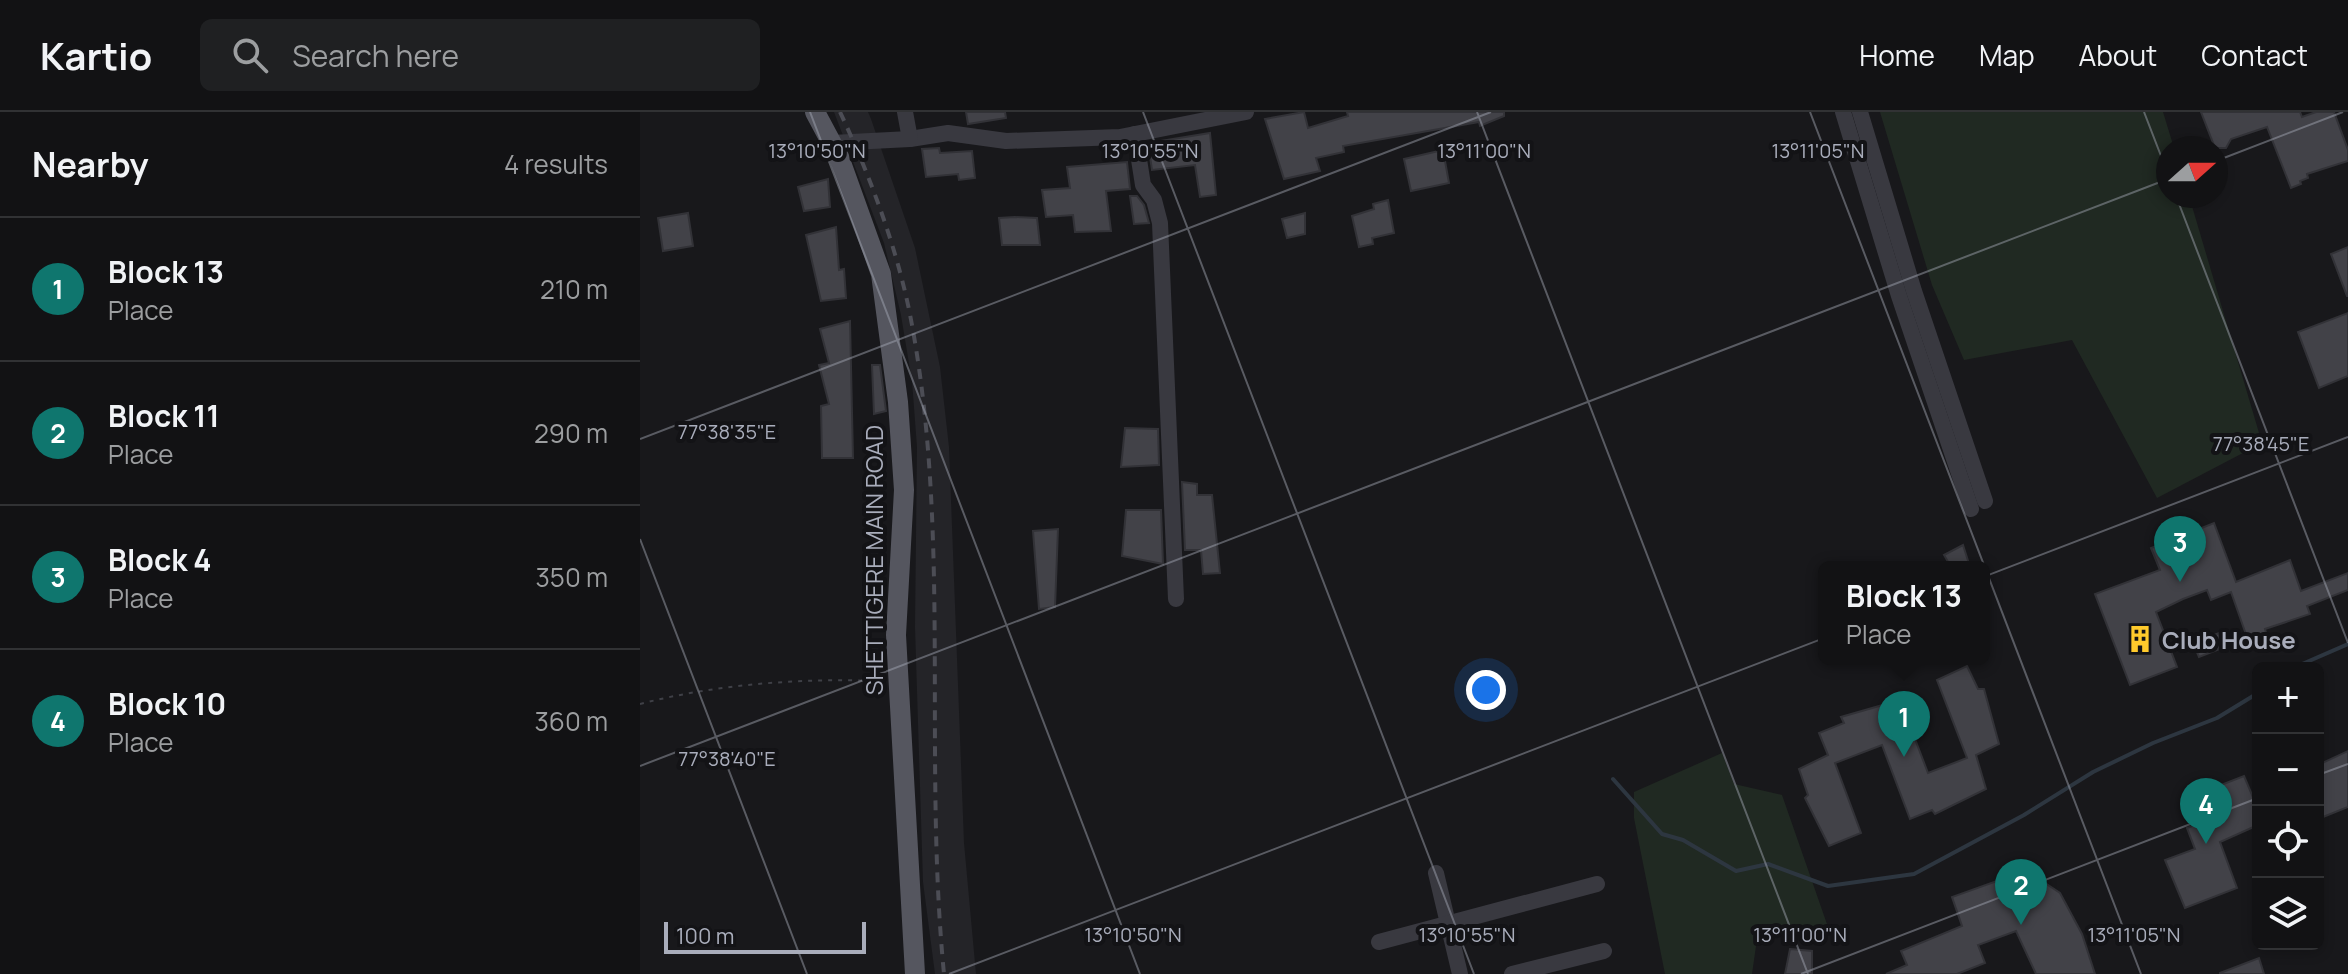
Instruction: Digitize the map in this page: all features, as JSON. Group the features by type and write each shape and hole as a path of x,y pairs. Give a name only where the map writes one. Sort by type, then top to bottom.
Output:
{"main road":[{"name":"SHETTIGERE MAIN ROAD","path":"815,112 832,143 881,274 898,402 904,490 896,635 915,974"}],"street":[{"path":"905,112 910,139"},
{"path":"832,143 910,139 948,133 1006,141 1135,134 1246,112"},
{"path":"1843,112 1899,296 1978,505 1860,112"},
{"path":"1135,134 1143,185 1154,200 1160,223 1176,599"},
{"path":"1436,873 1460,974"},
{"path":"1379,942 1597,884"},
{"path":"1512,974 1604,951"}],"path":[{"path":"640,704 674,695 805,678 899,681"}],"shaded area":[{"path":"834,112 868,112 871,119 915,248 940,367 949,447 964,843 976,974 935,974 923,882 915,627 917,447 912,381 884,243"},
{"path":"1880,112 2163,112 2170,136 2156,136 2156,208 2193,208 2262,443 2157,498 2072,340 1964,360 1932,285"},
{"path":"1722,753 1734,784 1782,795 1828,927 1777,926 1757,939 1752,974 1665,974 1634,818 1634,792"}],"building":[{"path":"966,112 1005,112 1006,118 968,124"},
{"path":"1304,112 1308,128 1348,116 1347,112 1504,112 1504,116 1480,126 1479,122 1343,146 1344,152 1316,158 1320,171 1284,179 1265,119"},
{"path":"2201,112 2300,112 2302,117 2316,112 2334,112 2348,150 2348,161 2307,174 2308,178 2291,188 2267,127 2231,139 2228,144 2228,136 2210,136"},
{"path":"1210,133 1216,195 1200,197 1195,165 1152,170 1148,143"},
{"path":"939,148 940,153 972,151 975,178 959,180 958,174 926,177 922,149"},
{"path":"1443,150 1449,183 1411,191 1404,159"},
{"path":"1127,162 1130,189 1106,191 1111,231 1075,232 1073,215 1046,217 1042,190 1070,188 1067,167"},
{"path":"828,179 830,207 804,211 798,187"},
{"path":"1130,196 1137,196 1144,205 1149,223 1134,224"},
{"path":"1388,200 1394,233 1372,238 1373,244 1359,247 1352,216 1374,209 1373,204"},
{"path":"688,213 693,246 663,251 658,218"},
{"path":"1305,213 1305,234 1287,238 1282,219"},
{"path":"999,218 1037,218 1040,245 1002,245"},
{"path":"836,227 839,270 844,269 846,298 821,301 806,235"},
{"path":"2348,247 2348,296 2347,296 2331,254"},
{"path":"2348,313 2348,376 2319,388 2298,332"},
{"path":"850,321 853,458 822,458 821,406 829,404 819,365 829,363 820,329"},
{"path":"872,365 880,365 886,411 874,414"},
{"path":"1125,428 1158,429 1159,465 1121,467"},
{"path":"1182,482 1197,484 1197,495 1212,495 1220,573 1203,574 1201,550 1185,550"},
{"path":"1126,510 1161,510 1163,564 1122,556"},
{"path":"2214,523 2236,582 2290,560 2301,591 2348,573 2348,590 2307,606 2310,614 2265,629 2266,633 2249,643 2231,592 2211,600 2207,590 2183,599 2156,612 2177,667 2130,685 2095,594 2160,570 2151,548"},
{"path":"1058,529 1055,607 1039,609 1033,531"},
{"path":"1963,545 1968,561 1948,561 1944,555"},
{"path":"2219,633 2225,647 2199,657 2193,643"},
{"path":"1967,666 1978,689 1984,689 1999,744 1976,755 1986,789 1935,814 1932,810 1910,819 1882,745 1835,763 1861,833 1829,846 1805,798 1808,795 1799,769 1828,755 1819,733 1844,723 1841,717 1900,700 1928,773 1967,758 1937,680"},
{"path":"2348,751 2348,807 2324,817 2324,806 2324,762"},
{"path":"2244,776 2252,795 2252,828 2220,842 2237,888 2185,908 2165,860 2195,849 2187,828 2200,823 2190,797"},
{"path":"2008,877 2023,917 2039,879 2060,893 2082,934 2095,974 2036,974 2016,931 1978,945 1985,963 1957,974 1886,974 1907,965 1901,951 1962,926 1952,897"},
{"path":"1790,949 1812,951 1812,974 1785,974"},
{"path":"2259,958 2264,974 2220,974 2220,973"}],"waterway":[{"path":"2307,662 2348,644"},
{"path":"1613,779 1662,834 1683,840 1736,871 1768,864 1828,886 1914,874 2024,815 2093,772 2153,743 2217,718 2252,697"}],"railway":[{"path":"840,112 892,243 912,325 924,405 934,567 936,812 944,974"}],"place":[{"name":"Block 4","path":"2180,582"},
{"name":"Club House","path":"2140,639"},
{"name":"Block 13","path":"1904,757"},
{"name":"Block 10","path":"2206,844"},
{"name":"Block 11","path":"2021,925"}]}
